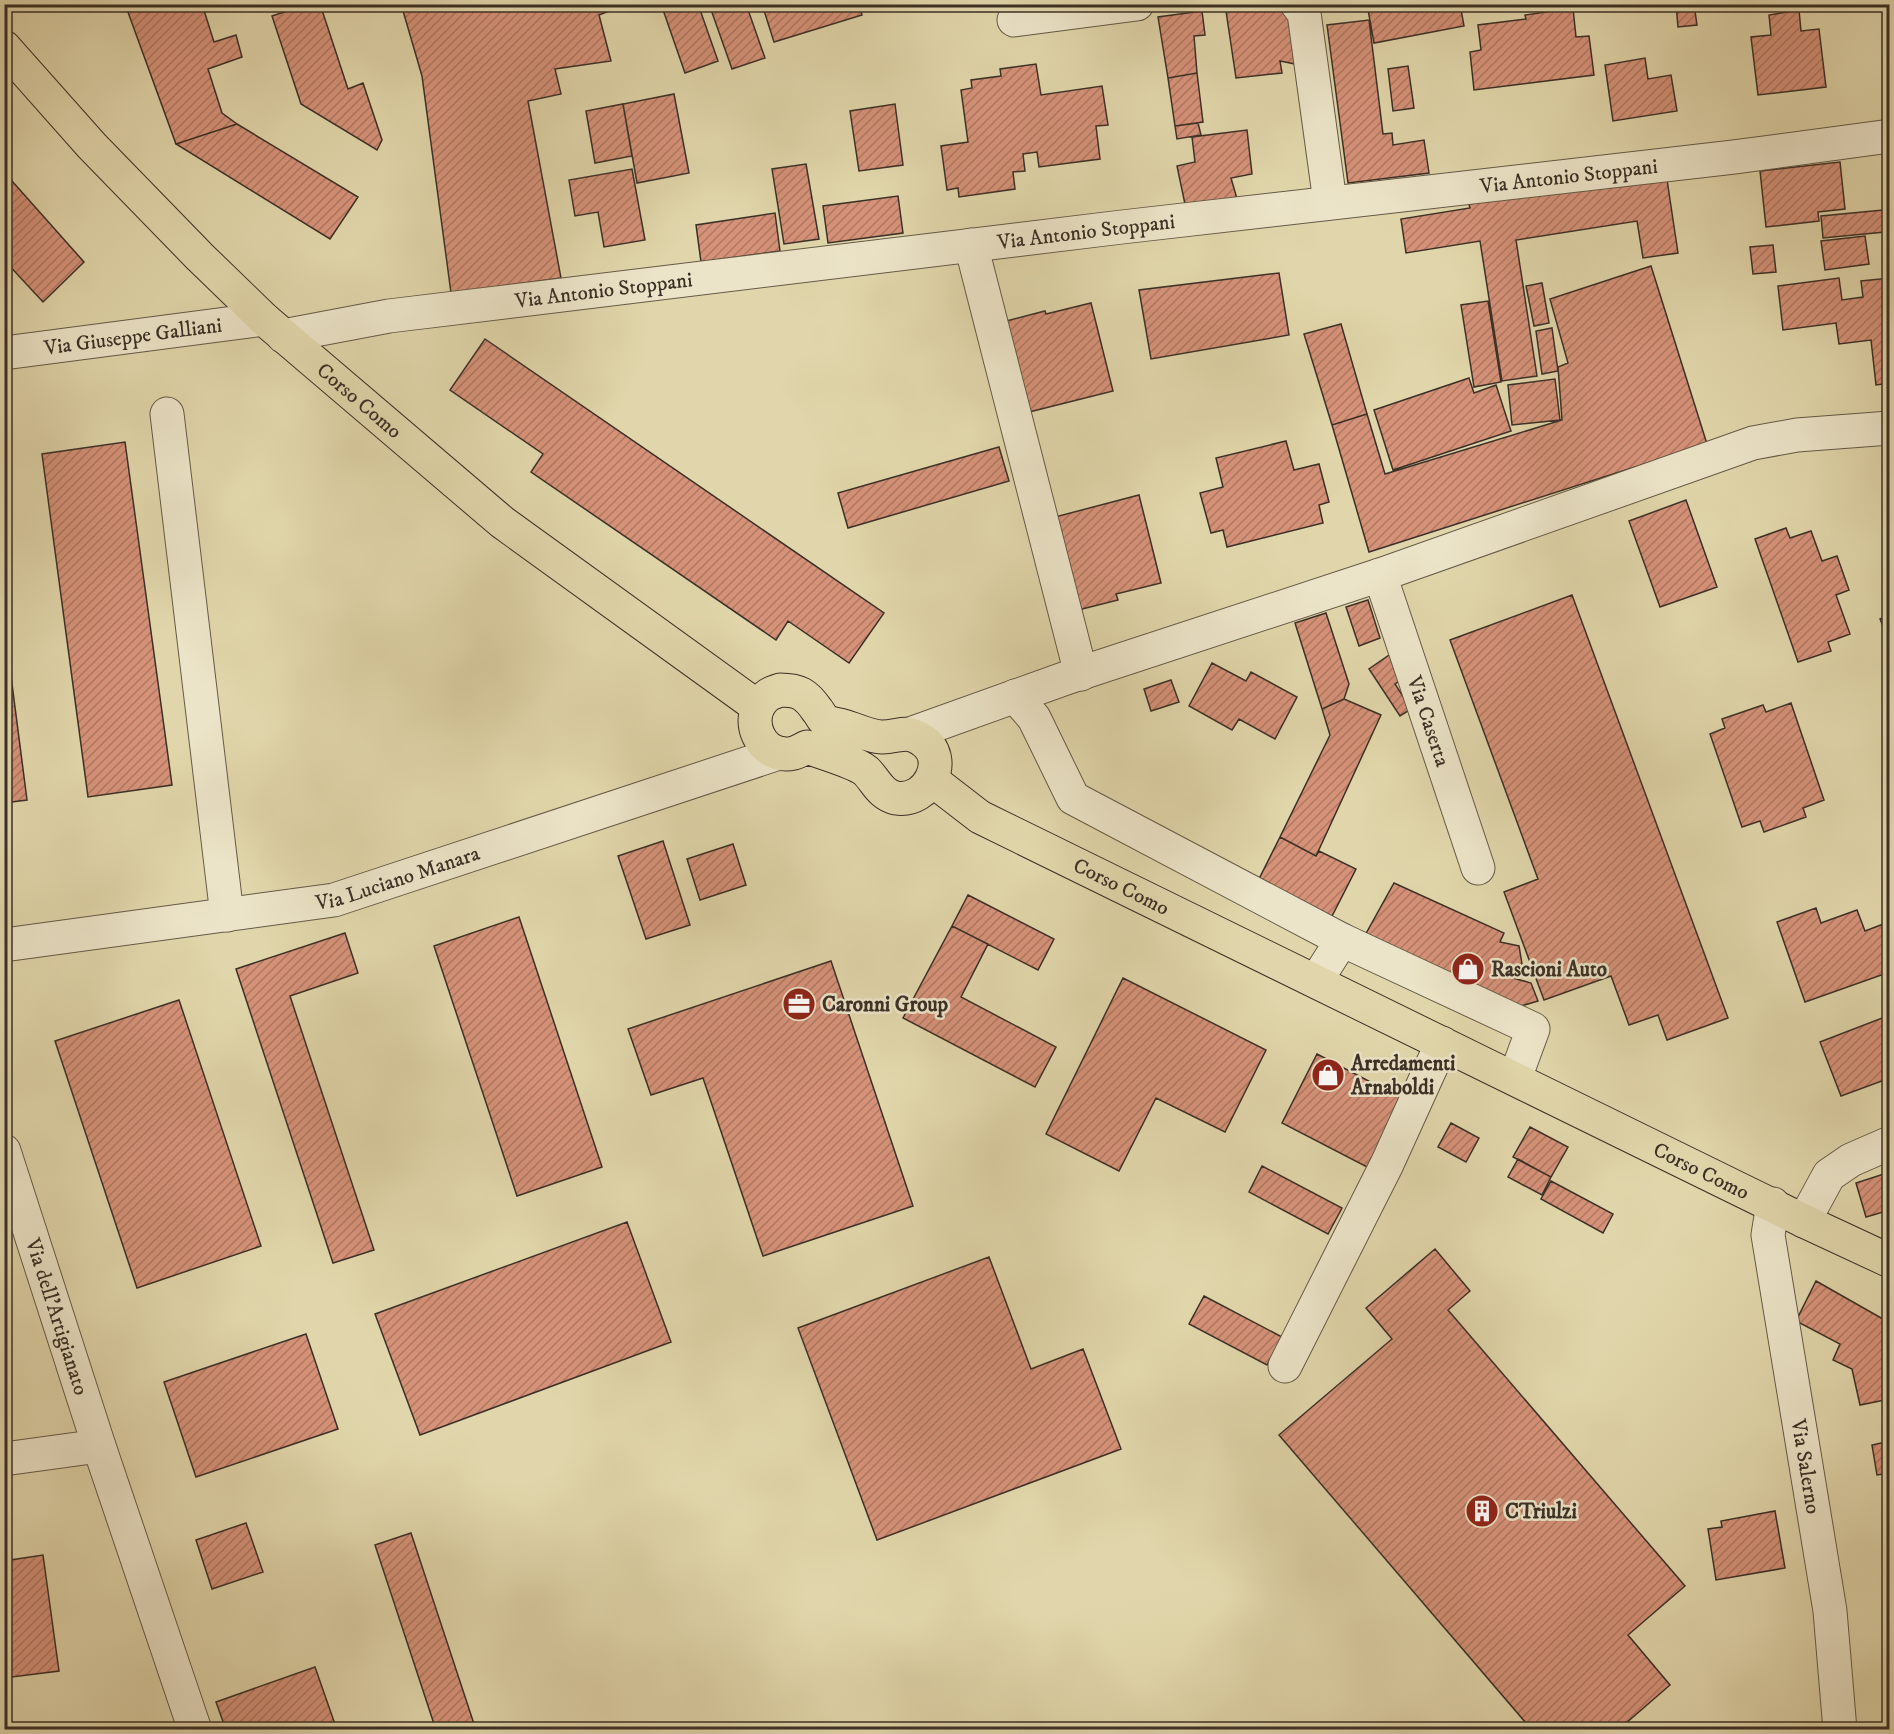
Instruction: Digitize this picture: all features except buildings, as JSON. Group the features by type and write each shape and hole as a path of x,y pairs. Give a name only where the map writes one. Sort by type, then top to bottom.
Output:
{"main road":[{"name":"Corso Como","path":"4,47 92,146 200,257 274,328 502,522 758,708"},
{"path":"780,690 794,690 807,696 825,721 882,737 910,734 924,741 932,752 935,766 932,780 923,792 909,797 895,798 882,791 865,770 840,760 807,747 794,753 779,753 766,747 757,736 754,722 758,708 767,696 780,690"},
{"name":"Corso Como","path":"932,780 980,817 1890,1261"}],"street":[{"path":"1014,20 1137,4"},
{"path":"1297,4 1304,13 1330,202"},
{"name":"Via Antonio Stoppani","path":"274,328 1330,202 1734,157 1890,136"},
{"path":"970,245 1075,675"},
{"name":"Via Giuseppe Galliani","path":"4,353 274,328"},
{"path":"167,414 227,915"},
{"path":"910,734 1075,675 1380,575 1753,443 1797,435 1890,428"},
{"name":"Via Caserta","path":"1380,575 1478,868"},
{"path":"1015,696 1034,718 1073,798 1342,940 1533,1029 1515,1078"},
{"name":"Via Luciano Manara","path":"4,945 334,900 779,753"},
{"path":"1316,981 1342,940"},
{"path":"1285,1366 1387,1164 1442,1042"},
{"path":"1804,1221 1829,1175 1851,1160 1890,1143"},
{"name":"Via dell'Artigianato","path":"4,1151 99,1446 195,1730"},
{"name":"Via Salerno","path":"1773,1204 1768,1235 1830,1611 1840,1730"},
{"path":"4,1459 99,1446"}],"place":[{"name":"Rascioni Auto","path":"1468,969"},
{"name":"Caronni Group","path":"799,1004"},
{"name":"Arredamenti Arnaboldi","path":"1328,1075"},
{"name":"CTriulzi","path":"1482,1511"}]}
